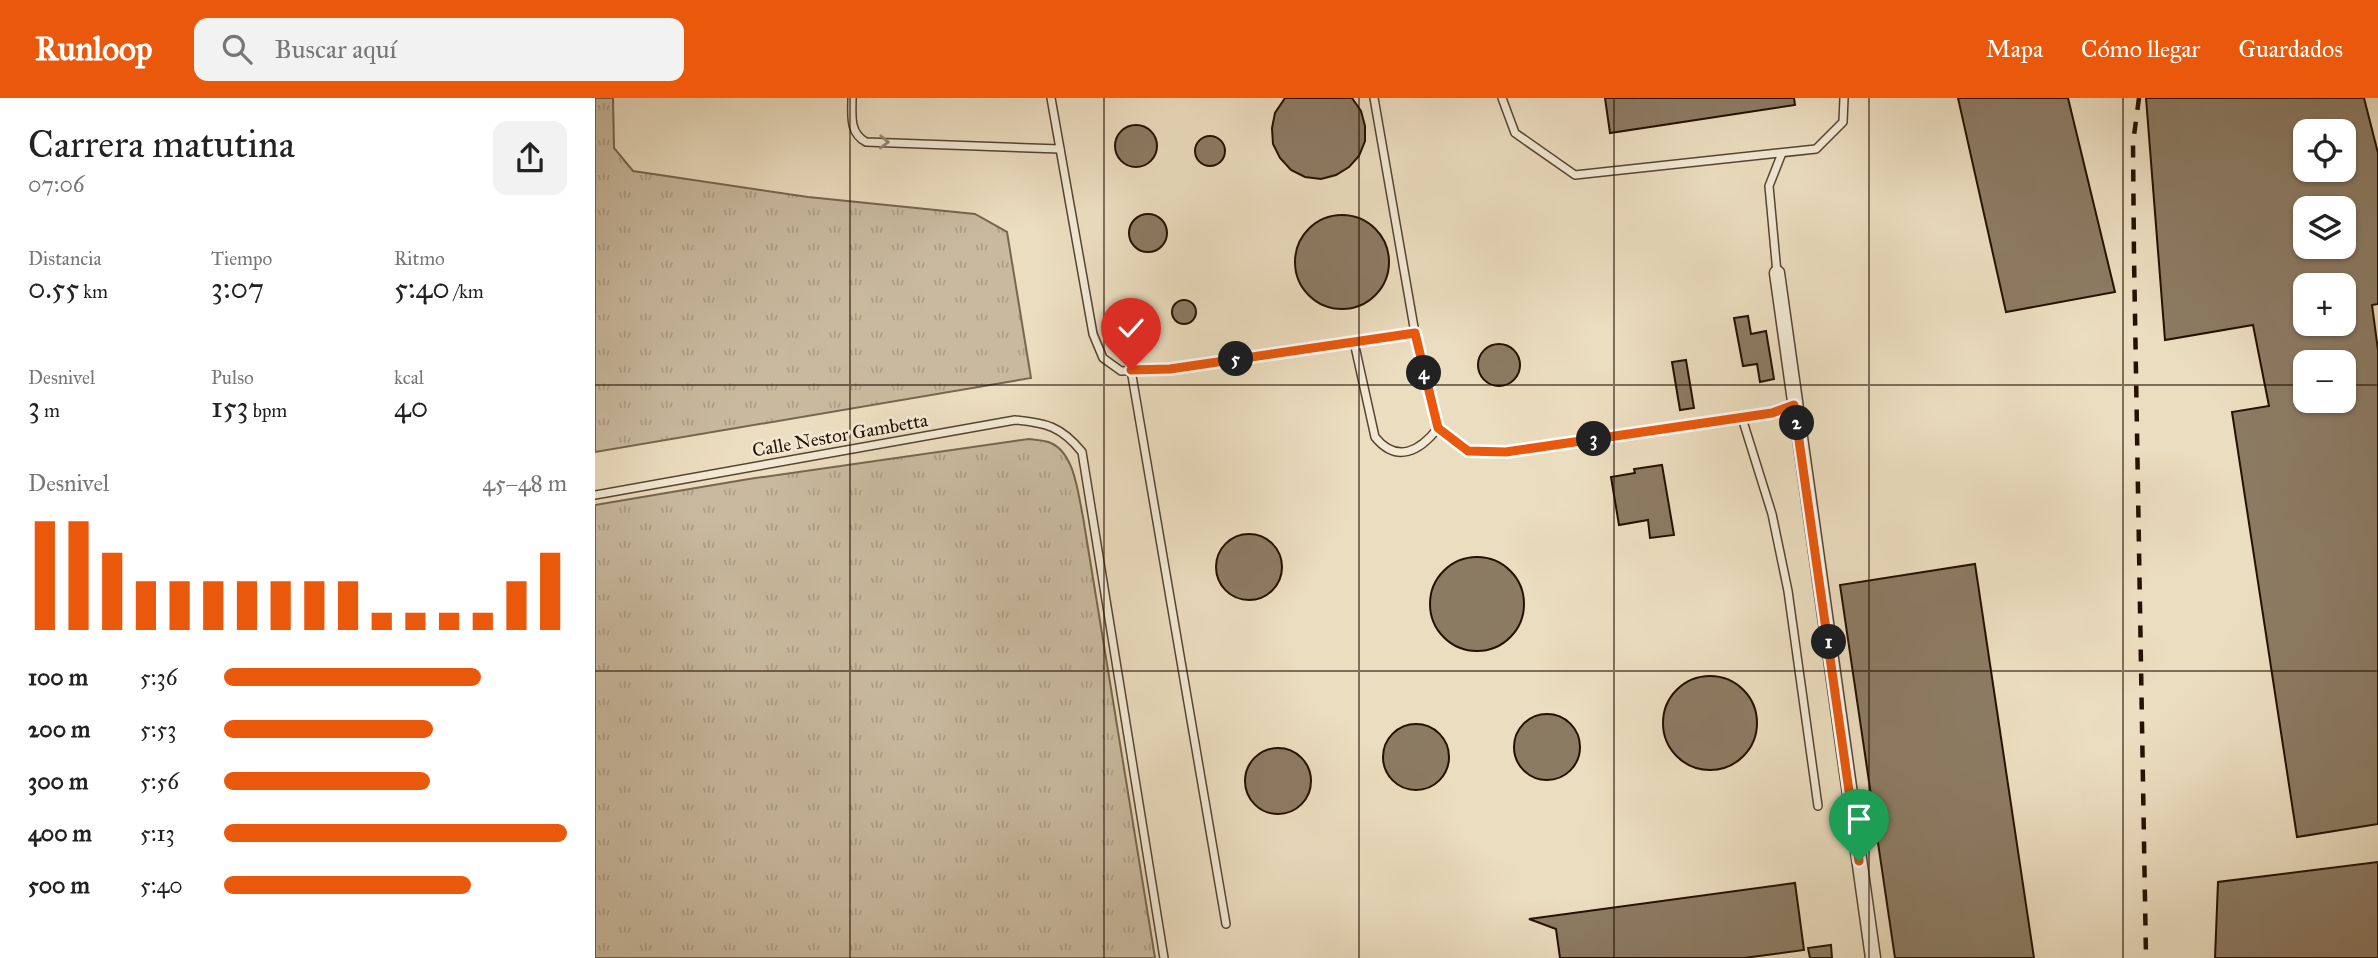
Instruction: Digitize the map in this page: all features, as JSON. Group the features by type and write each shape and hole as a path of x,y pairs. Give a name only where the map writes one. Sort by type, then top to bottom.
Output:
{"street":[{"path":"1777,273 1873,958"}],"lane":[{"path":"852,98 854,131 858,138 866,142 1060,149"},
{"path":"1051,98 1093,334 1103,358 1121,371 1170,369 1415,333"},
{"path":"1374,98 1415,333 1438,428 1468,451 1506,452 1742,418 1772,413 1794,405"},
{"path":"1502,98 1515,133 1575,176 1816,149 1843,122 1844,98"},
{"path":"1777,273 1769,186 1782,153"},
{"path":"1354,342 1375,437 1384,448 1399,452 1414,450 1426,444 1438,428"},
{"path":"1131,370 1226,924"},
{"path":"1742,418 1772,514 1788,591 1818,806"},
{"name":"Calle Nestor Gambetta","path":"595,495 1015,420 1054,427 1066,435 1082,452 1164,958"}],"green space":[{"path":"595,98 613,98 614,148 633,171 808,197 975,214 1007,232 1031,378 595,452"},
{"path":"1029,439 1049,442 1059,448 1070,465 1077,486 1155,958 595,958 595,505 749,479"}],"building":[{"path":"1285,98 1352,98 1361,111 1365,141 1359,156 1349,167 1336,175 1321,179 1305,177 1291,170 1280,158 1273,144 1275,113"},
{"path":"1605,98 1794,98 1795,105 1610,133"},
{"path":"1958,98 2068,98 2115,292 2006,312"},
{"path":"2146,98 2364,98 2378,153 2378,304 2372,305 2378,350 2378,824 2297,837 2232,412 2269,406 2253,325 2165,340"},
{"path":"1136,125 1151,131 1157,146 1151,161 1136,167 1121,161 1115,146 1121,131"},
{"path":"1210,136 1221,140 1225,151 1221,162 1210,166 1199,162 1195,151 1199,140"},
{"path":"1148,214 1162,219 1167,233 1162,247 1148,252 1134,247 1129,233 1134,219"},
{"path":"1342,215 1360,219 1375,229 1385,244 1389,262 1385,280 1375,295 1360,305 1342,309 1324,305 1309,295 1299,280 1295,262 1299,244 1309,229 1324,219"},
{"path":"1184,300 1192,304 1196,312 1192,320 1184,324 1176,320 1172,312 1176,304"},
{"path":"1748,316 1751,334 1766,331 1774,379 1760,382 1757,364 1743,366 1734,318"},
{"path":"1499,344 1514,350 1520,365 1514,380 1499,386 1484,380 1478,365 1484,350"},
{"path":"1686,360 1694,408 1680,410 1672,362"},
{"path":"1662,465 1674,535 1650,538 1648,520 1619,525 1611,477 1635,473 1634,469"},
{"path":"1249,534 1262,536 1277,549 1282,567 1280,580 1267,595 1249,600 1236,598 1221,585 1216,567 1218,554 1231,539"},
{"path":"1477,557 1495,561 1510,571 1520,586 1524,604 1520,622 1510,637 1495,647 1477,651 1459,647 1444,637 1434,622 1430,604 1434,586 1444,571 1459,561"},
{"path":"1975,564 2034,958 1895,958 1840,585"},
{"path":"1710,676 1728,680 1743,690 1753,705 1757,723 1753,741 1743,756 1728,766 1710,770 1692,766 1677,756 1667,741 1663,723 1667,705 1677,690 1692,680"},
{"path":"1547,714 1560,716 1575,729 1580,747 1578,760 1565,775 1547,780 1534,778 1519,765 1514,747 1516,734 1529,719"},
{"path":"1416,724 1429,726 1444,739 1449,757 1447,770 1434,785 1416,790 1403,788 1388,775 1383,757 1385,744 1398,729"},
{"path":"1278,748 1291,750 1306,763 1311,781 1309,794 1296,809 1278,814 1265,812 1250,799 1245,781 1247,768 1260,753"},
{"path":"2378,862 2378,958 2215,958 2218,882"},
{"path":"1795,883 1804,950 1744,958 1560,958 1556,929 1529,919"},
{"path":"1831,945 1832,958 1810,958 1808,948"}],"railway":[{"path":"2139,98 2133,143 2146,958"}],"route":[{"path":"1131,370 1170,369 1415,333 1438,428 1468,451 1506,452 1772,413 1794,405 1859,861"}]}
